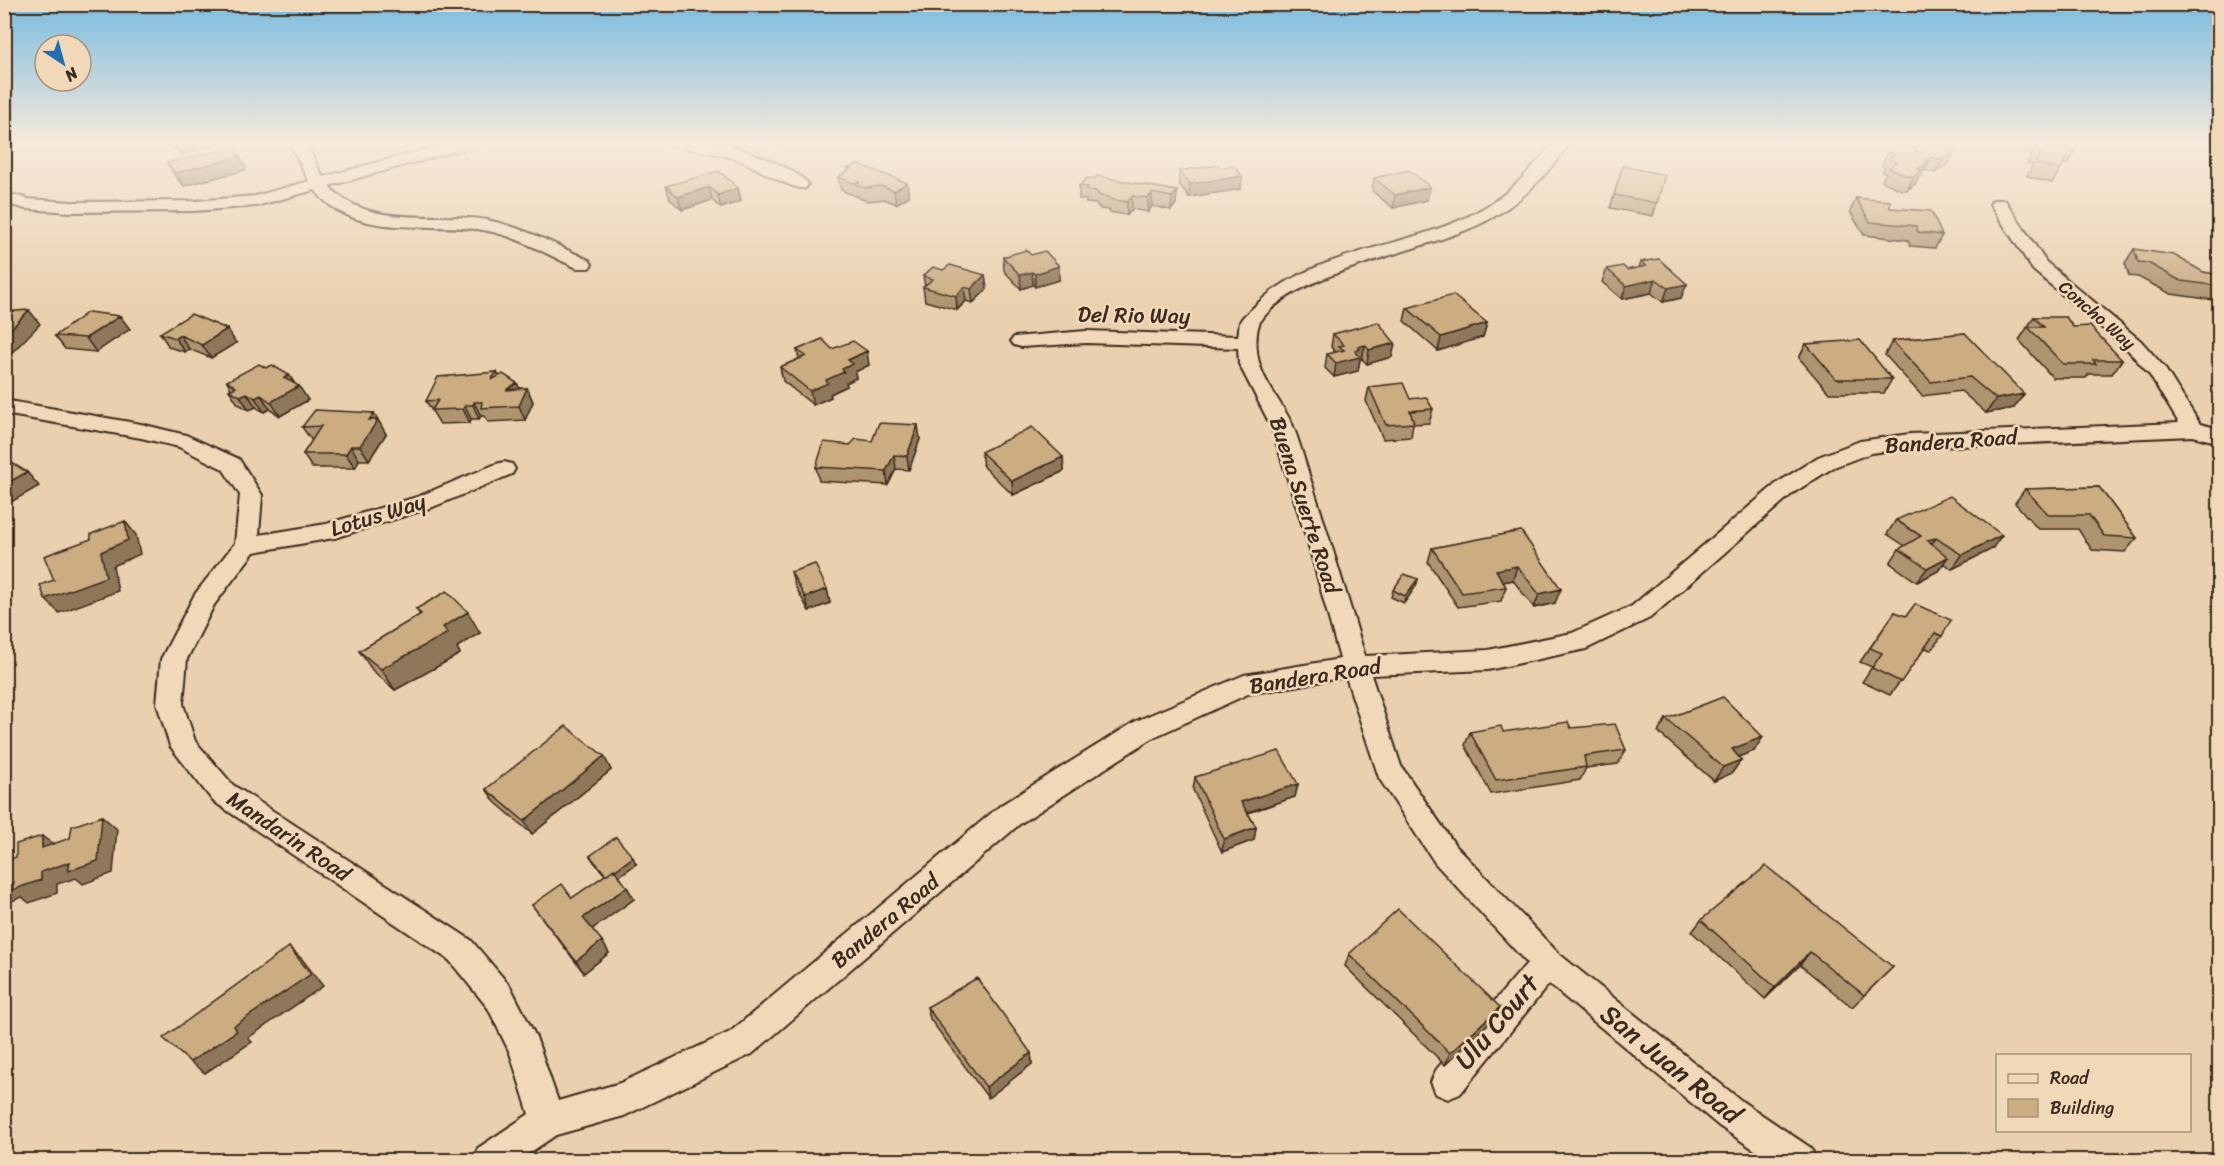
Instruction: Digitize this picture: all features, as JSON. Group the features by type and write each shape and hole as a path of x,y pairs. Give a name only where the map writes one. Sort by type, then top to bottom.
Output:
{"street":[{"path":"4,197 26,204 71,207 195,206 256,201 275,196"},
{"path":"329,196 353,211 382,219 482,225 507,230 583,264"},
{"path":"1246,342 1250,322 1270,301 1299,283 1352,261 1422,241 1479,218 1512,196"},
{"name":"Concho Way","path":"1999,204 2039,266 2134,345 2157,371 2193,429"},
{"name":"Del Rio Way","path":"1021,341 1086,337 1246,342"},
{"name":"Buena Suerte Road","path":"1246,342 1249,364 1282,426 1389,770 1445,854 1547,963"},
{"path":"4,407 141,431 186,442 231,464 250,495 247,545"},
{"name":"Bandera Road","path":"490,1161 548,1121 624,1099 741,1043 1011,814 1146,729 1244,685 1355,666 1488,660 1577,642 1641,612 1785,488 1826,462 1868,446 1910,441 2193,429 2220,436"},
{"name":"Lotus Way","path":"247,545 326,532 425,502 504,469"},
{"name":"Mandarin Road","path":"247,545 204,600 174,658 170,704 183,746 223,793 460,950 499,997 525,1048 548,1121"},
{"name":"Ulu Court","path":"1448,1082 1547,963"},
{"name":"San Juan Road","path":"1547,963 1731,1114 1799,1161"}],"building":[{"path":"1103,196 1132,196 1127,202 1109,199 1109,197"},
{"path":"1621,196 1659,196 1657,203"},
{"path":"1856,198 1890,201 1890,208 1931,211 1942,235 1918,232 1916,226 1870,222"},
{"path":"2134,249 2174,255 2203,272 2220,275 2220,286 2181,281 2148,263 2138,262"},
{"path":"1026,250 1031,255 1045,251 1059,266 1035,274 1032,272 1020,275 1003,257"},
{"path":"1659,259 1687,284 1668,288 1656,279 1626,286 1607,269 1623,266 1627,270 1646,266 1641,262"},
{"path":"950,265 985,275 971,289 964,287 956,296 923,287 933,279 923,276 933,267 943,270"},
{"path":"1453,295 1487,323 1441,337 1407,308"},
{"path":"29,310 4,336 4,312"},
{"path":"88,312 120,316 86,338 55,336"},
{"path":"191,314 227,329 202,345 180,335 175,338 160,333"},
{"path":"2034,317 2066,317 2073,327 2090,326 2122,360 2093,360 2096,364 2063,364 2028,327 2044,327"},
{"path":"1378,322 1395,343 1369,350 1365,345 1358,347 1360,349 1355,351 1360,357 1336,363 1327,354 1344,350 1339,346 1344,345 1333,334"},
{"path":"1965,333 2024,394 1996,399 1970,377 1931,382 1892,341"},
{"path":"822,339 832,349 853,341 867,351 848,360 853,364 842,369 844,372 810,391 780,367 806,356 797,350"},
{"path":"1860,340 1892,379 1836,379 1806,344"},
{"path":"259,364 266,368 272,365 289,375 284,378 299,386 271,402 261,395 255,398 247,393 240,396 229,390 236,387 227,381"},
{"path":"497,372 491,380 503,374 517,383 506,390 527,388 519,406 481,408 482,402 474,402 473,405 465,405 463,409 432,410 438,400 426,401 438,377"},
{"path":"1403,383 1410,399 1426,397 1433,409 1410,411 1414,423 1386,425 1369,387"},
{"path":"315,410 374,413 369,420 378,420 360,446 351,446 346,454 303,454 321,426 302,427"},
{"path":"879,423 918,425 907,456 894,455 886,471 816,467 824,442 850,445 856,439 872,441"},
{"path":"1032,427 1063,457 1012,481 981,452"},
{"path":"7,460 27,472 4,485 4,461"},
{"path":"2099,487 2137,538 2104,536 2089,515 2049,515 2025,489"},
{"path":"1950,496 2002,535 1962,555 1936,538 1927,540 1948,557 1927,568 1899,549 1921,536 1896,520"},
{"path":"125,521 128,540 101,552 106,577 45,599 40,585 54,580 44,556 91,539 91,534"},
{"path":"1521,531 1561,589 1539,594 1517,566 1496,570 1506,587 1462,593 1432,548"},
{"path":"815,564 827,589 805,597 791,572"},
{"path":"1404,574 1418,579 1405,596 1393,590"},
{"path":"447,591 468,612 443,627 448,633 381,669 359,651 421,614 416,609"},
{"path":"1915,604 1951,620 1942,636 1935,633 1901,682 1872,668 1882,653 1870,648 1895,612 1906,616"},
{"path":"1723,697 1763,737 1732,749 1741,760 1723,767 1666,719"},
{"path":"1568,722 1571,728 1615,724 1626,750 1584,756 1586,767 1496,780 1470,732 1501,726 1503,732"},
{"path":"566,726 604,756 524,821 486,789"},
{"path":"1279,751 1298,784 1241,802 1256,827 1224,839 1195,777"},
{"path":"102,816 98,861 68,871 70,862 41,872 41,880 12,890 14,882 4,885 4,861 16,857 16,844 42,836 42,848 70,838 72,826"},
{"path":"616,837 633,857 606,875 590,856"},
{"path":"1766,866 1893,967 1864,995 1810,952 1775,987 1701,920"},
{"path":"614,869 627,887 583,918 602,941 576,961 532,905 562,884 572,898"},
{"path":"1398,909 1500,1007 1450,1053 1349,954"},
{"path":"289,947 311,974 234,1026 237,1031 190,1062 163,1038"},
{"path":"977,978 1031,1053 986,1087 927,1007"}]}
